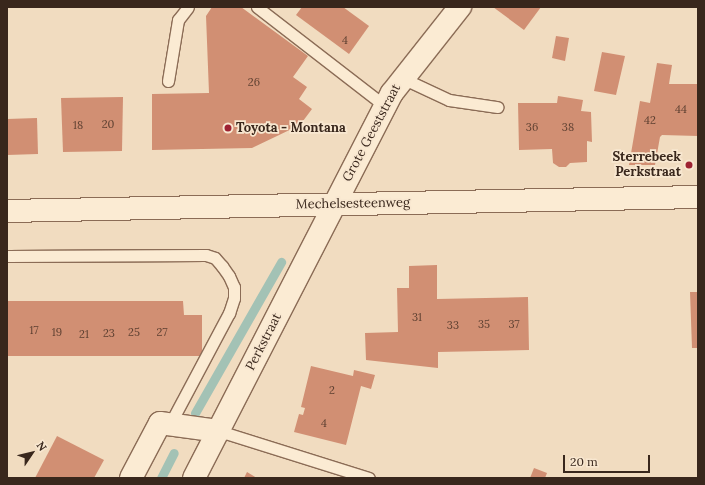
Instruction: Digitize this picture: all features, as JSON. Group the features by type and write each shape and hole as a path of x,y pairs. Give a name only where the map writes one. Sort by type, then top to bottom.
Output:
{"main road":[{"name":"Grote Geeststraat","path":"334,205 385,106 402,78 460,7"},
{"name":"Mechelsesteenweg","path":"7,211 698,197"},
{"name":"Perkstraat","path":"194,478 334,205"},
{"path":"132,478 160,423 219,431"}],"lane":[{"path":"168,81 178,20 188,7"},
{"path":"257,7 385,106"},
{"path":"402,78 449,100 497,107"},
{"path":"7,256 206,255 215,258 230,276 234,287 234,298 229,313 170,424"},
{"path":"219,431 369,478"}],"building":[{"path":"212,7 241,7 308,56 293,77 307,87 299,99 312,109 300,125 252,148 152,150 152,94 209,93 206,16"},
{"path":"302,7 343,7 369,26 349,54 296,15"},
{"path":"493,7 541,7 524,30"},
{"path":"556,36 569,38 565,61 552,58"},
{"path":"602,52 625,56 616,95 594,91"},
{"path":"657,63 672,65 669,84 698,84 698,136 662,135 660,137 655,165 629,165 640,101 650,103"},
{"path":"558,96 583,100 581,111 591,112 592,142 587,141 587,162 570,163 566,167 559,167 553,163 552,149 519,150 518,103 557,103"},
{"path":"123,97 122,151 63,152 61,98"},
{"path":"37,118 38,154 7,155 7,119"},
{"path":"437,265 437,299 528,297 529,350 438,352 438,368 366,360 365,333 398,332 397,288 409,288 409,266"},
{"path":"690,292 698,292 698,348 692,348"},
{"path":"7,301 183,301 184,315 202,315 202,356 7,356"},
{"path":"311,366 353,376 354,370 375,375 371,389 361,386 346,445 294,432 299,414 303,415 305,408 301,407"},
{"path":"57,436 104,460 94,478 35,478"},
{"path":"534,468 547,473 545,478 530,478"},
{"path":"247,472 257,478 244,478"}],"waterway":[{"path":"195,413 281,262"},
{"path":"161,478 174,453"}],"place":[{"name":"Toyota - Montana","path":"228,128"},
{"name":"Sterrebeek Perkstraat","path":"689,165"}]}
